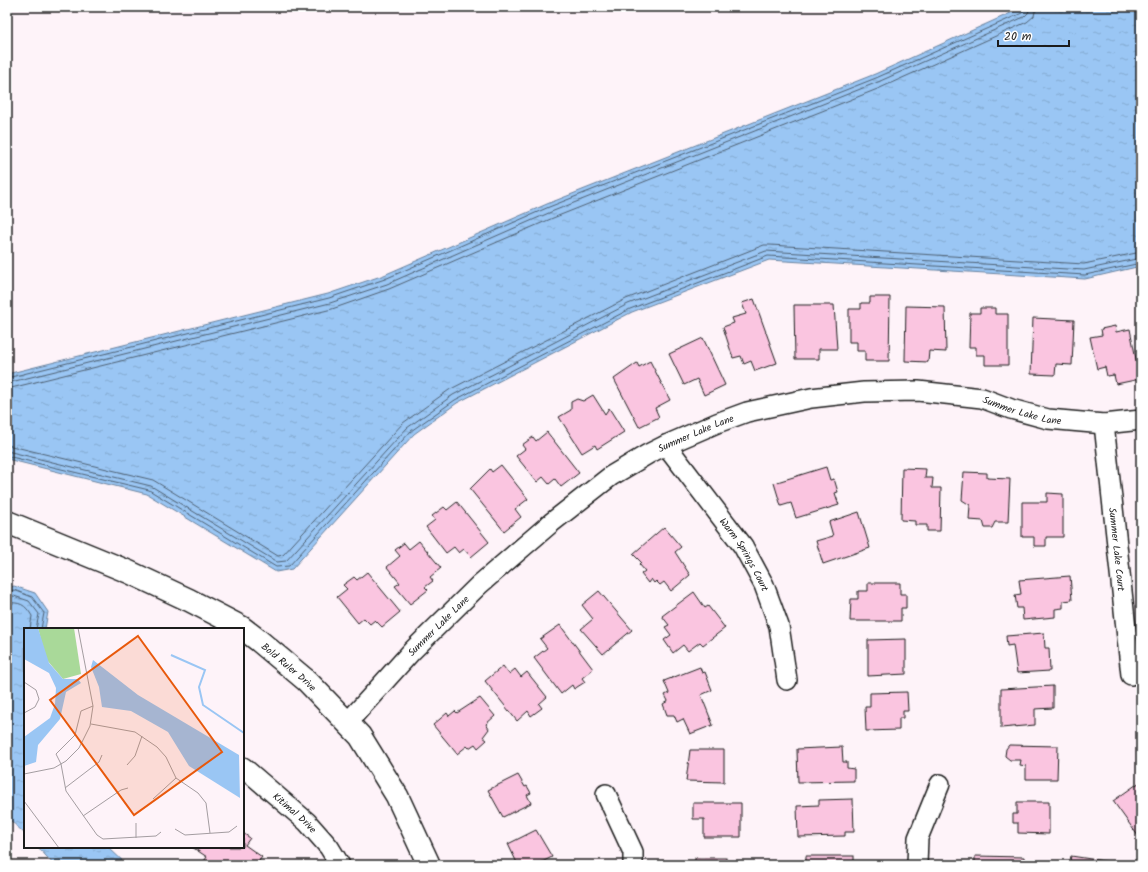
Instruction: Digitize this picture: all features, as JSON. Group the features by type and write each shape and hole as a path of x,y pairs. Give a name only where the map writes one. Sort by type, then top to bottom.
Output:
{"street":[{"name":"Summer Lake Lane","path":"348,722 412,652 479,585 551,523 611,476 666,444 716,423 747,412 811,398 864,392 918,391 982,398 1011,409 1048,419 1104,424 1141,420"},
{"name":"Summer Lake Court","path":"1104,424 1131,675"},
{"name":"Warm Springs Court","path":"666,444 743,546 764,585 779,626 787,680"},
{"name":"Bold Ruler Drive","path":"7,522 129,572 189,600 240,628"},
{"name":"Bold Ruler Drive","path":"244,631 258,640 307,681 360,736 397,796 429,865"},
{"name":"Kitimal Drive","path":"244,768 307,822 329,847 340,865"},
{"path":"917,865 918,838 940,784"},
{"path":"606,794 633,852 634,865"}],"water":[{"path":"1024,7 1141,7 1141,266 1085,279 769,260 632,312 457,403 414,434 292,569 276,572 147,494 7,459 7,374 328,294 384,275 547,204 875,74"},
{"path":"14,586 35,593 48,612 45,628 24,628 24,833 7,817 7,588"},
{"path":"39,848 109,848 127,865 54,865"}],"building":[{"path":"870,297 890,297 889,361 865,361 865,351 857,351 857,342 849,342 849,309 861,309 861,303 870,303"},
{"path":"754,299 777,363 755,371 751,361 744,364 741,356 733,358 723,327 734,323 732,318 746,314 742,303"},
{"path":"794,305 834,305 837,349 819,349 819,359 795,359"},
{"path":"906,306 945,307 946,352 929,351 928,362 905,361"},
{"path":"980,308 995,308 995,314 1008,314 1008,365 985,365 985,355 976,355 976,347 969,347 970,313 980,313"},
{"path":"1033,318 1074,320 1072,365 1056,364 1055,375 1031,374"},
{"path":"1115,326 1116,332 1130,329 1140,379 1116,384 1114,375 1107,376 1105,367 1097,369 1090,337 1102,335 1101,329"},
{"path":"703,338 725,385 704,395 697,379 684,385 669,354"},
{"path":"650,361 670,400 655,408 659,417 639,427 614,379 637,363 639,367"},
{"path":"593,395 605,414 609,408 624,432 597,449 595,445 582,453 559,417 571,410 571,402 577,399 583,401"},
{"path":"547,432 579,473 561,487 555,479 549,484 543,477 537,482 516,456 525,449 522,445 533,437 536,441"},
{"path":"501,465 528,499 515,509 521,517 504,531 470,489 490,469 492,472"},
{"path":"826,467 830,480 834,479 838,492 835,493 839,505 796,518 791,503 781,506 774,483"},
{"path":"902,468 926,469 925,478 933,478 932,488 941,488 940,531 927,531 927,525 915,525 915,521 901,520"},
{"path":"964,472 987,473 987,478 1010,479 1008,522 995,522 992,528 985,528 983,521 969,520 970,505 962,500"},
{"path":"1047,493 1063,494 1063,537 1046,537 1046,546 1034,546 1034,537 1022,537 1022,502 1047,502"},
{"path":"457,502 489,542 471,557 464,549 459,553 454,547 446,553 426,527 435,520 432,516 444,507 447,510"},
{"path":"859,512 870,548 823,564 816,541 833,536 829,522"},
{"path":"664,527 681,547 675,552 690,575 671,591 664,582 660,585 656,581 654,583 651,579 648,583 641,574 645,571 639,564 641,562 633,554"},
{"path":"419,541 441,568 430,577 433,581 425,587 428,590 410,604 395,586 400,583 387,567 400,556 395,550 404,543 409,549"},
{"path":"367,572 400,612 382,627 375,620 370,624 364,618 358,623 337,597 347,589 343,585 354,577 357,580"},
{"path":"1070,576 1072,600 1063,601 1063,608 1055,609 1055,617 1023,620 1022,608 1017,608 1015,595 1021,594 1019,580"},
{"path":"868,583 900,583 900,594 906,594 906,608 901,608 901,621 850,621 851,599 858,599 858,591 868,591"},
{"path":"599,591 632,630 603,654 581,629 593,619 582,605"},
{"path":"694,592 705,608 708,606 725,628 703,645 700,642 688,651 683,645 673,653 664,640 671,635 665,627 669,625 662,616"},
{"path":"560,625 593,669 582,678 585,682 574,689 572,685 561,694 534,658 547,648 540,639"},
{"path":"1044,633 1045,648 1049,648 1050,671 1017,673 1013,645 1007,646 1006,636"},
{"path":"906,639 906,674 868,676 868,640"},
{"path":"503,666 509,674 515,669 521,677 527,672 547,697 539,704 542,708 531,716 528,711 517,721 485,681"},
{"path":"700,667 702,673 705,672 712,690 701,695 713,725 690,734 683,719 677,722 674,715 667,715 663,704 668,701 665,695 669,693 664,681"},
{"path":"1053,686 1053,708 1035,709 1035,725 1001,728 1001,689"},
{"path":"907,692 908,711 903,711 903,718 899,718 899,730 866,731 865,707 870,707 870,693"},
{"path":"480,698 495,716 486,724 489,729 483,737 487,740 478,748 475,744 469,748 467,746 457,754 433,725 447,713 449,716 455,711 457,713"},
{"path":"1009,745 1058,746 1057,779 1026,779 1026,766 1020,765 1021,760 1010,760 1005,756 1006,749"},
{"path":"842,747 843,762 847,762 847,768 854,769 854,781 798,782 797,749"},
{"path":"690,750 724,750 724,782 686,781"},
{"path":"518,775 525,787 527,786 531,793 527,795 531,803 503,817 488,790"},
{"path":"1140,782 1141,784 1141,840 1113,801"},
{"path":"853,799 854,832 845,832 845,836 798,837 797,806 819,805 819,800"},
{"path":"1017,802 1049,802 1049,834 1018,833 1018,823 1013,823 1013,814 1017,814"},
{"path":"693,803 741,803 741,837 704,837 704,819 693,819"},
{"path":"536,830 552,857 536,865 518,865 508,844"},
{"path":"244,834 250,838 245,845 262,857 256,865 203,865 202,864 207,857 194,848 244,848"},
{"path":"806,856 854,856 854,865 806,865"},
{"path":"975,856 1024,857 1024,865 975,865"},
{"path":"1071,856 1117,863 1117,865 1069,865"},
{"path":"695,858 726,858 726,865 695,865"}]}
